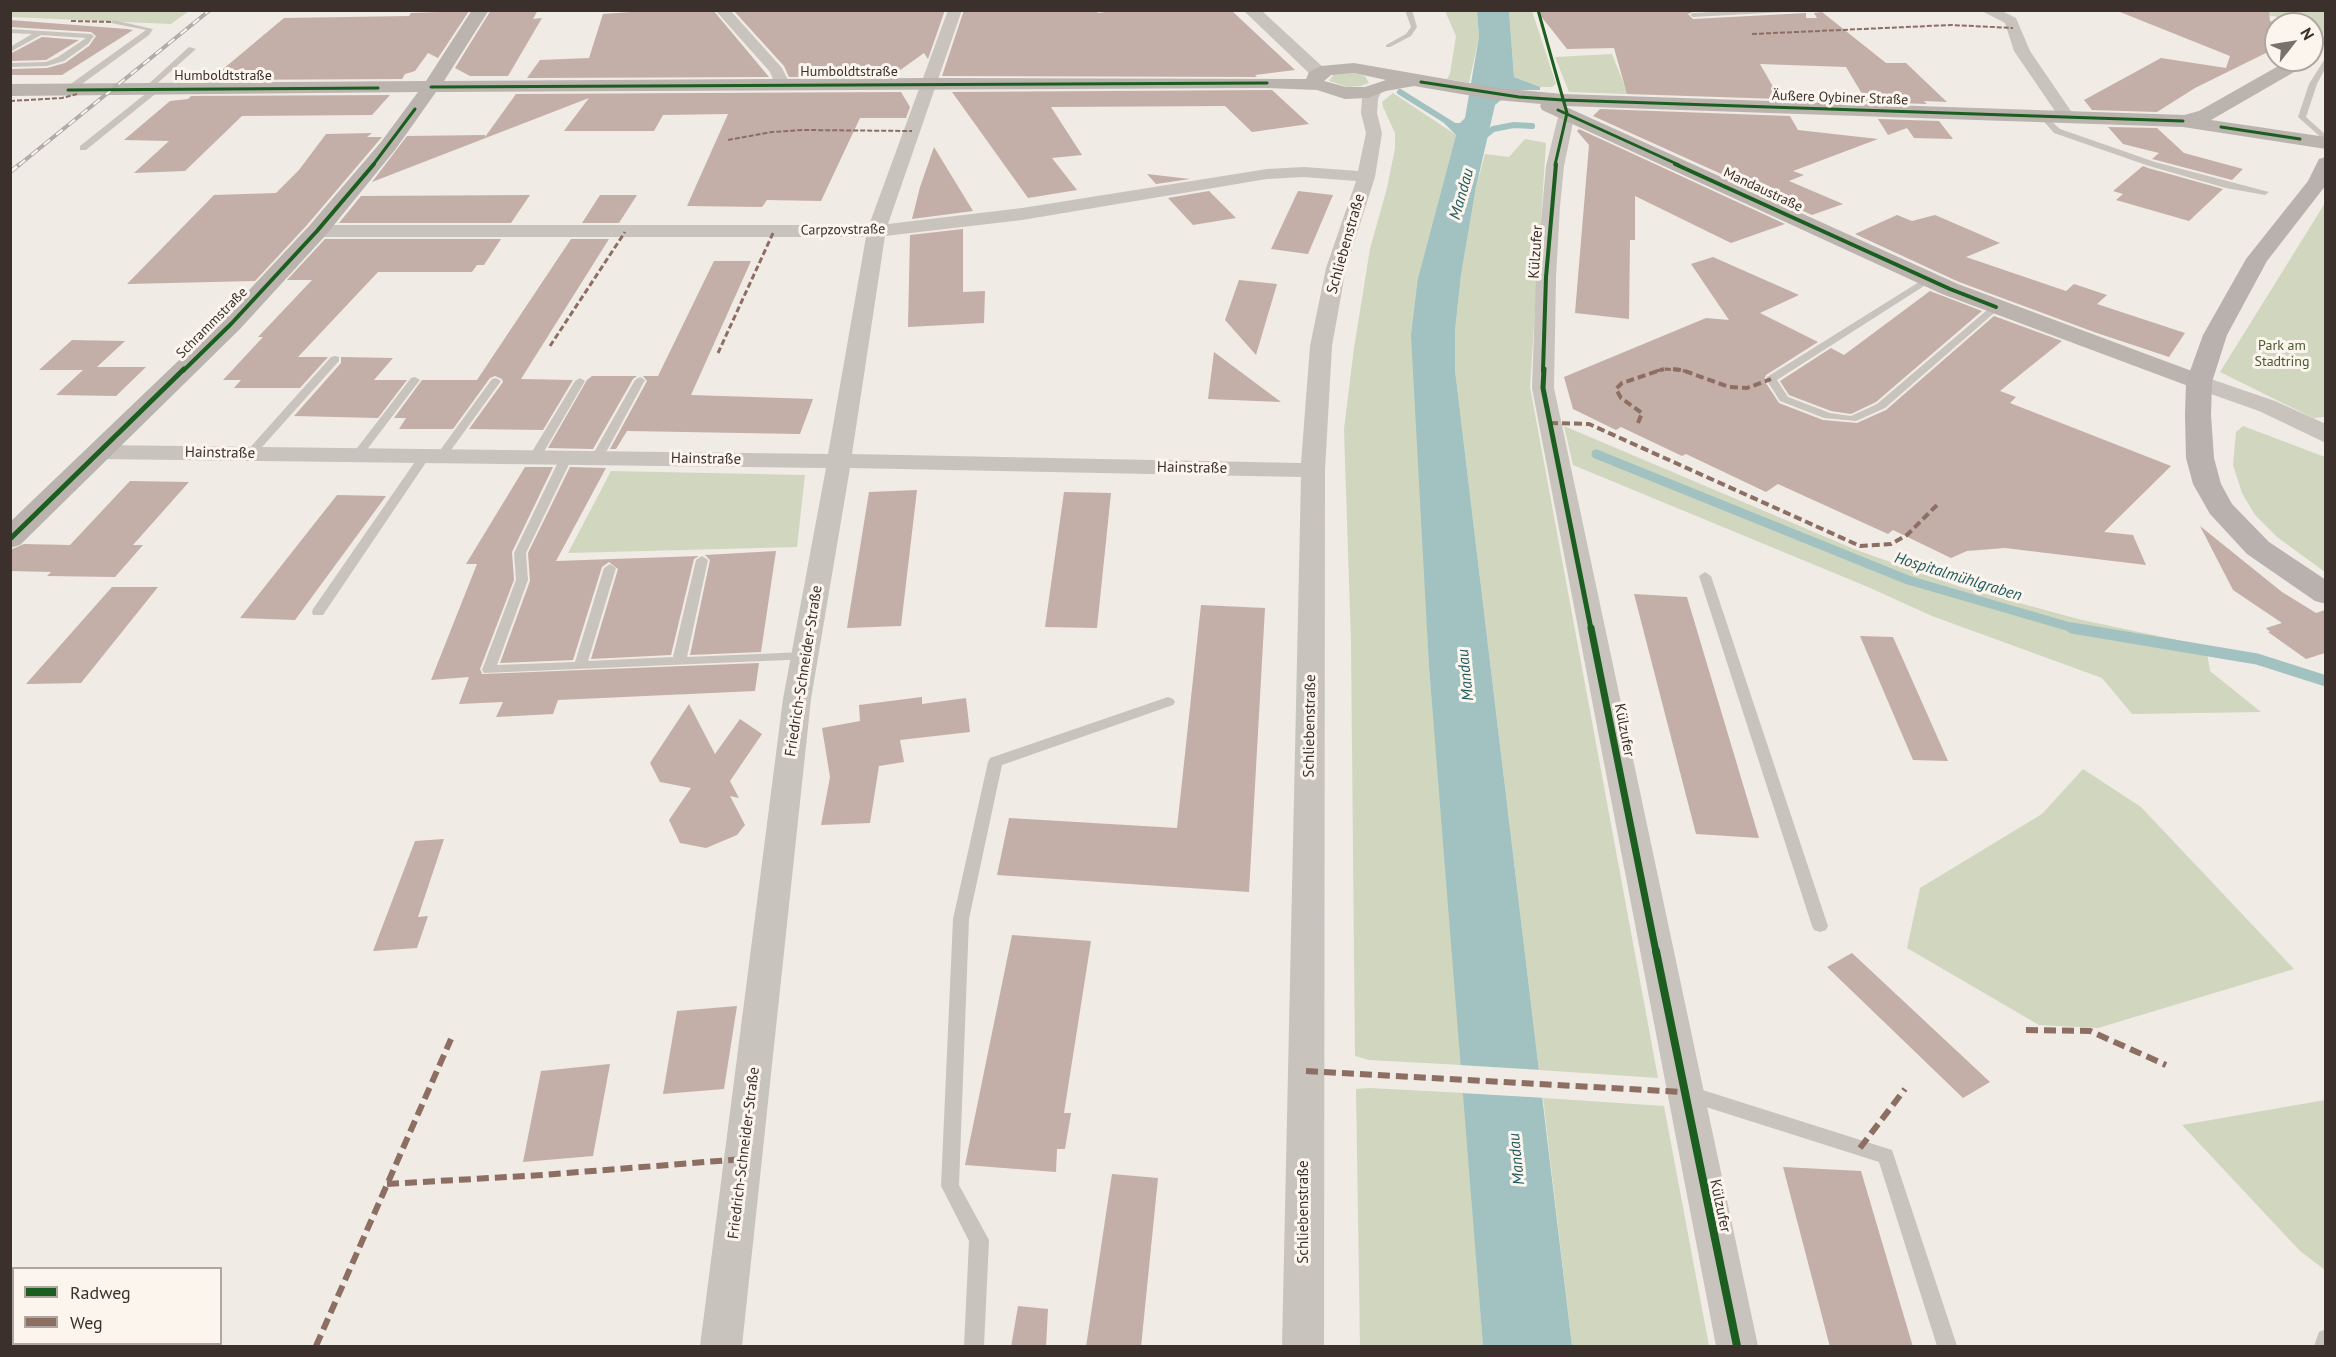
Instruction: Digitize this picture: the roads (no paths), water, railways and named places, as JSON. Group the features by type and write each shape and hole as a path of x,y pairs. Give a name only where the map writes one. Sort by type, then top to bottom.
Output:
{"main road":[{"name":"Schrammstraße","path":"10,539 231,324 316,231 388,146 431,87 481,10"},
{"path":"1337,68 1362,69 1376,91 1340,92 1317,78 1337,68"},
{"path":"2183,122 2206,115 2281,72"},
{"name":"Humboldtstraße","path":"10,90 930,83 1267,83 1317,78"},
{"name":"Mandaustraße","path":"1376,91 1421,82 1518,97 1556,106 1930,279 1996,307 2199,382"},
{"name":"Äußere Oybiner Straße","path":"1556,106 2043,116 2183,122 2325,142"},
{"path":"2325,163 2324,172 2315,185 2256,259 2215,335 2199,382 2200,458 2207,484 2220,508 2258,548 2325,594"}],"street":[{"path":"722,10 777,71 782,84"},
{"name":"Friedrich-Schneider-Straße","path":"721,1347 796,699 840,462 876,231 954,10"},
{"path":"1251,10 1291,45 1317,78"},
{"path":"1987,10 2011,21 2022,51 2067,117"},
{"path":"1291,45 1337,68"},
{"name":"Schliebenstraße","path":"1303,1347 1313,470 1321,346 1336,268 1366,177 1374,133 1376,91"},
{"name":"Külzufer","path":"1556,106 1556,166 1546,278 1543,388 1737,1347"},
{"name":"Carpzovstraße","path":"316,231 876,231 976,220 1268,174 1304,172 1366,177"},
{"path":"2199,382 2253,403 2257,410 2312,436 2325,438"},
{"name":"Hainstraße","path":"99,452 536,455 1313,470"}],"lane":[{"path":"1388,46 1409,35 1414,27 1408,10"},
{"path":"1694,15 1818,10"},
{"path":"68,90 147,34 150,29 113,22"},
{"path":"10,31 91,36 86,43 61,59 47,64 10,65"},
{"path":"10,50 39,33"},
{"path":"83,148 151,89 192,48"},
{"path":"2325,59 2313,84 2302,117 2325,142"},
{"path":"2043,116 2057,131 2152,164 2226,185 2265,192"},
{"path":"1930,279 1771,379 1784,399 1828,416 1852,419 1881,406 1996,307"},
{"path":"250,454 335,359"},
{"path":"358,454 415,380"},
{"path":"598,456 640,380"},
{"path":"318,612 434,455 496,381"},
{"path":"536,455 580,381"},
{"path":"567,456 520,554 522,580 489,670 805,656"},
{"path":"680,662 702,560"},
{"path":"580,666 610,568"},
{"path":"1705,576 1820,926"},
{"path":"974,1347 979,1240 950,1186 961,919 995,762 1168,702"},
{"path":"1684,1092 1886,1156 1947,1347"},
{"path":"2324,1347 2325,1339"}],"water":[{"name":"Mandau","path":"1477,11 1509,11 1514,77 1540,87 1540,90 1513,90 1495,105 1476,187 1461,275 1455,331 1455,370 1572,1346 1483,1346 1429,667 1411,335 1418,278 1456,135 1444,123 1460,123 1465,118 1479,37"}],"waterway":[{"path":"1400,92 1461,130"},
{"path":"1480,140 1493,129 1514,125 1532,126"},
{"name":"Hospitalmühlgraben","path":"1596,454 1908,580 2076,629"},
{"name":"Hospitalmühlgraben","path":"2076,629 2257,659 2326,681"}],"railway":[{"path":"19,165 210,10"},
{"path":"10,172 20,164"}],"park label":[{"name":"Park am Stadtring","path":"2282,354"}]}
